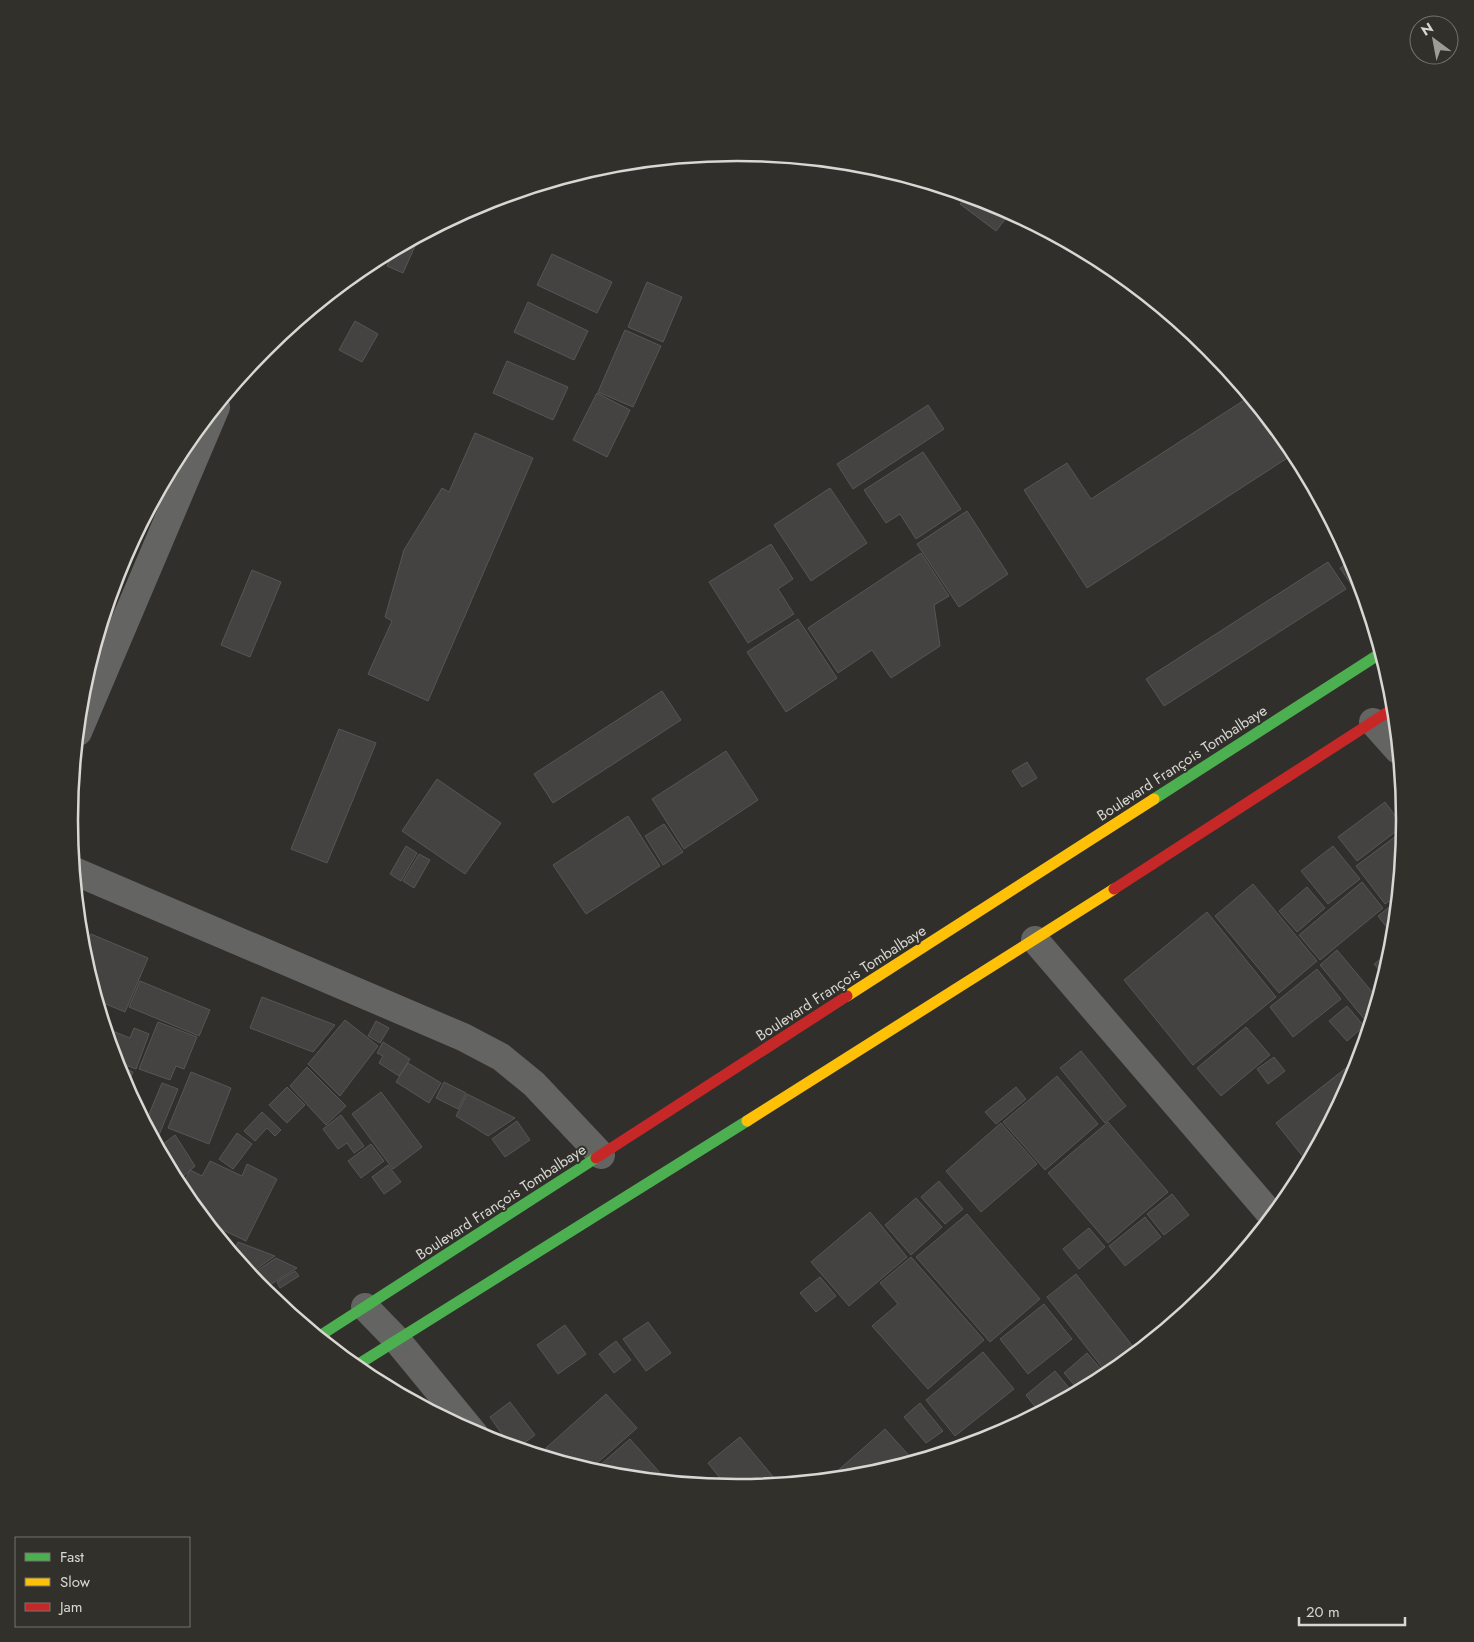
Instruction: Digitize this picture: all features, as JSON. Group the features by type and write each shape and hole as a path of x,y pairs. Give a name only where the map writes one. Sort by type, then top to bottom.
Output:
{"main road":[{"name":"Boulevard François Tombalbaye","path":"323,1334 1376,657"},
{"path":"361,1362 1035,940 1384,715"}],"street":[{"path":"87,711 205,432"},
{"path":"1384,715 1390,731"},
{"path":"80,874 463,1037 501,1057 534,1084 600,1155"},
{"path":"1035,940 1268,1211"},
{"path":"365,1307 396,1339 463,1420"}],"building":[{"path":"962,201 1005,219 996,231 960,204"},
{"path":"415,246 403,273 387,266 389,262"},
{"path":"552,254 612,282 597,313 537,285"},
{"path":"647,282 682,297 663,342 628,327"},
{"path":"528,302 588,331 574,360 514,332"},
{"path":"355,321 378,334 362,362 339,350"},
{"path":"625,330 661,346 633,407 598,392"},
{"path":"507,361 568,387 553,420 493,393"},
{"path":"597,393 630,410 607,457 573,440"},
{"path":"1244,400 1287,458 1087,588 1024,490 1067,463 1091,499"},
{"path":"928,405 944,429 853,489 837,464"},
{"path":"475,433 533,458 428,701 368,674 392,621 385,617 404,550 442,488 449,492"},
{"path":"923,452 961,509 916,539 900,514 886,523 864,490"},
{"path":"830,488 867,543 811,581 774,525"},
{"path":"967,511 1008,574 959,607 917,544"},
{"path":"771,544 793,579 778,589 794,614 748,643 709,582"},
{"path":"921,553 949,596 934,605 940,646 891,678 872,650 838,673 808,628"},
{"path":"1328,562 1346,589 1164,706 1146,679"},
{"path":"1344,565 1354,588 1340,568"},
{"path":"252,570 281,582 250,657 221,645"},
{"path":"798,619 837,678 786,712 747,652"},
{"path":"662,691 681,720 553,803 534,774"},
{"path":"339,729 376,743 327,863 291,849"},
{"path":"726,751 758,800 684,849 652,799"},
{"path":"1027,762 1037,778 1022,787 1012,771"},
{"path":"437,779 501,823 465,874 402,831"},
{"path":"1385,802 1396,817 1396,832 1357,861 1338,837"},
{"path":"628,816 660,866 586,914 553,865"},
{"path":"664,824 683,852 663,865 645,836"},
{"path":"1396,836 1392,899 1385,904 1356,866"},
{"path":"406,846 417,853 401,881 390,874"},
{"path":"1333,846 1360,879 1328,904 1301,871"},
{"path":"419,854 430,860 414,888 403,881"},
{"path":"1362,882 1383,908 1320,960 1299,935"},
{"path":"1253,884 1317,961 1279,993 1215,916"},
{"path":"1307,887 1325,908 1297,932 1279,911"},
{"path":"1391,905 1388,928 1378,916"},
{"path":"1207,912 1276,997 1193,1065 1124,980"},
{"path":"91,934 148,958 125,1012 103,1003 88,940"},
{"path":"1337,950 1374,994 1366,1019 1365,1020 1320,965"},
{"path":"1382,958 1379,970 1374,964"},
{"path":"1317,969 1341,999 1293,1037 1270,1007"},
{"path":"140,981 210,1010 199,1036 129,1007"},
{"path":"262,997 335,1025 313,1052 250,1028"},
{"path":"1347,1006 1364,1026 1347,1041 1329,1021"},
{"path":"345,1020 378,1046 340,1096 308,1064"},
{"path":"376,1021 389,1028 380,1043 368,1036"},
{"path":"158,1022 197,1037 184,1069 176,1066 170,1080 139,1069"},
{"path":"1246,1027 1270,1055 1221,1096 1197,1068"},
{"path":"134,1028 149,1034 136,1069 125,1065 111,1031 130,1038"},
{"path":"383,1042 410,1059 399,1076 379,1063 383,1056 377,1053"},
{"path":"1081,1051 1126,1106 1105,1123 1060,1068"},
{"path":"1274,1057 1285,1071 1268,1084 1257,1069"},
{"path":"408,1063 441,1083 429,1103 396,1082"},
{"path":"1349,1066 1328,1113 1304,1158 1276,1123"},
{"path":"307,1067 346,1106 326,1125 290,1086"},
{"path":"126,1069 133,1072 130,1078"},
{"path":"191,1072 231,1088 209,1144 168,1128"},
{"path":"1057,1076 1098,1124 1045,1170 1003,1122"},
{"path":"444,1082 466,1093 458,1109 436,1098"},
{"path":"162,1083 178,1089 159,1135 148,1117"},
{"path":"287,1087 305,1105 287,1123 269,1105"},
{"path":"1016,1087 1026,1099 996,1124 985,1112"},
{"path":"381,1092 422,1147 393,1169 352,1114"},
{"path":"467,1094 515,1118 488,1136 456,1116"},
{"path":"262,1112 281,1130 275,1136 267,1128 255,1141 244,1131"},
{"path":"341,1115 364,1146 354,1153 347,1143 338,1149 323,1129"},
{"path":"517,1121 530,1140 505,1157 492,1139"},
{"path":"1108,1122 1168,1192 1108,1243 1048,1173"},
{"path":"1001,1123 1037,1164 981,1212 946,1171"},
{"path":"237,1133 252,1144 233,1169 219,1159"},
{"path":"175,1135 195,1166 183,1177 163,1144"},
{"path":"371,1144 384,1161 361,1178 348,1161"},
{"path":"210,1161 242,1176 247,1164 277,1179 246,1241 219,1228 185,1181 190,1170 202,1176"},
{"path":"388,1165 401,1182 384,1194 372,1177"},
{"path":"939,1181 963,1209 945,1224 921,1197"},
{"path":"1172,1194 1189,1215 1164,1235 1147,1214"},
{"path":"916,1198 942,1227 911,1255 885,1225"},
{"path":"870,1212 907,1257 849,1306 811,1262"},
{"path":"967,1214 1040,1299 990,1342 916,1257"},
{"path":"1145,1217 1161,1237 1125,1266 1109,1246"},
{"path":"1089,1228 1105,1247 1079,1269 1063,1249"},
{"path":"238,1242 275,1256 255,1270 235,1248"},
{"path":"911,1257 984,1340 928,1389 872,1326 898,1304 880,1283"},
{"path":"276,1258 297,1268 269,1285 256,1271"},
{"path":"295,1271 299,1276 280,1288 277,1282"},
{"path":"1076,1274 1133,1347 1103,1369 1047,1297"},
{"path":"820,1277 836,1296 816,1312 800,1293"},
{"path":"1044,1304 1072,1339 1028,1374 1000,1339"},
{"path":"648,1322 671,1353 646,1371 623,1339"},
{"path":"565,1325 586,1354 558,1374 537,1345"},
{"path":"616,1341 631,1360 614,1373 599,1354"},
{"path":"983,1352 1014,1389 955,1436 926,1400"},
{"path":"1087,1353 1102,1370 1076,1386 1064,1373"},
{"path":"1055,1371 1071,1390 1036,1408 1026,1395"},
{"path":"606,1394 637,1428 595,1465 551,1454 546,1448"},
{"path":"510,1402 535,1435 522,1445 505,1438 490,1417"},
{"path":"920,1403 943,1431 926,1443 904,1417"},
{"path":"885,1429 911,1457 866,1468 835,1473"},
{"path":"740,1437 775,1479 721,1480 708,1463"},
{"path":"630,1439 661,1474 651,1475 599,1466"}],"traffic: fast":[{"path":"1154,799 1376,657"},
{"path":"362,1362 747,1121"},
{"path":"323,1334 596,1158"}],"traffic: slow":[{"path":"847,996 1154,799"},
{"path":"747,1121 1114,889"}],"traffic: jam":[{"path":"1114,889 1387,712"},
{"path":"596,1158 847,996"}]}
